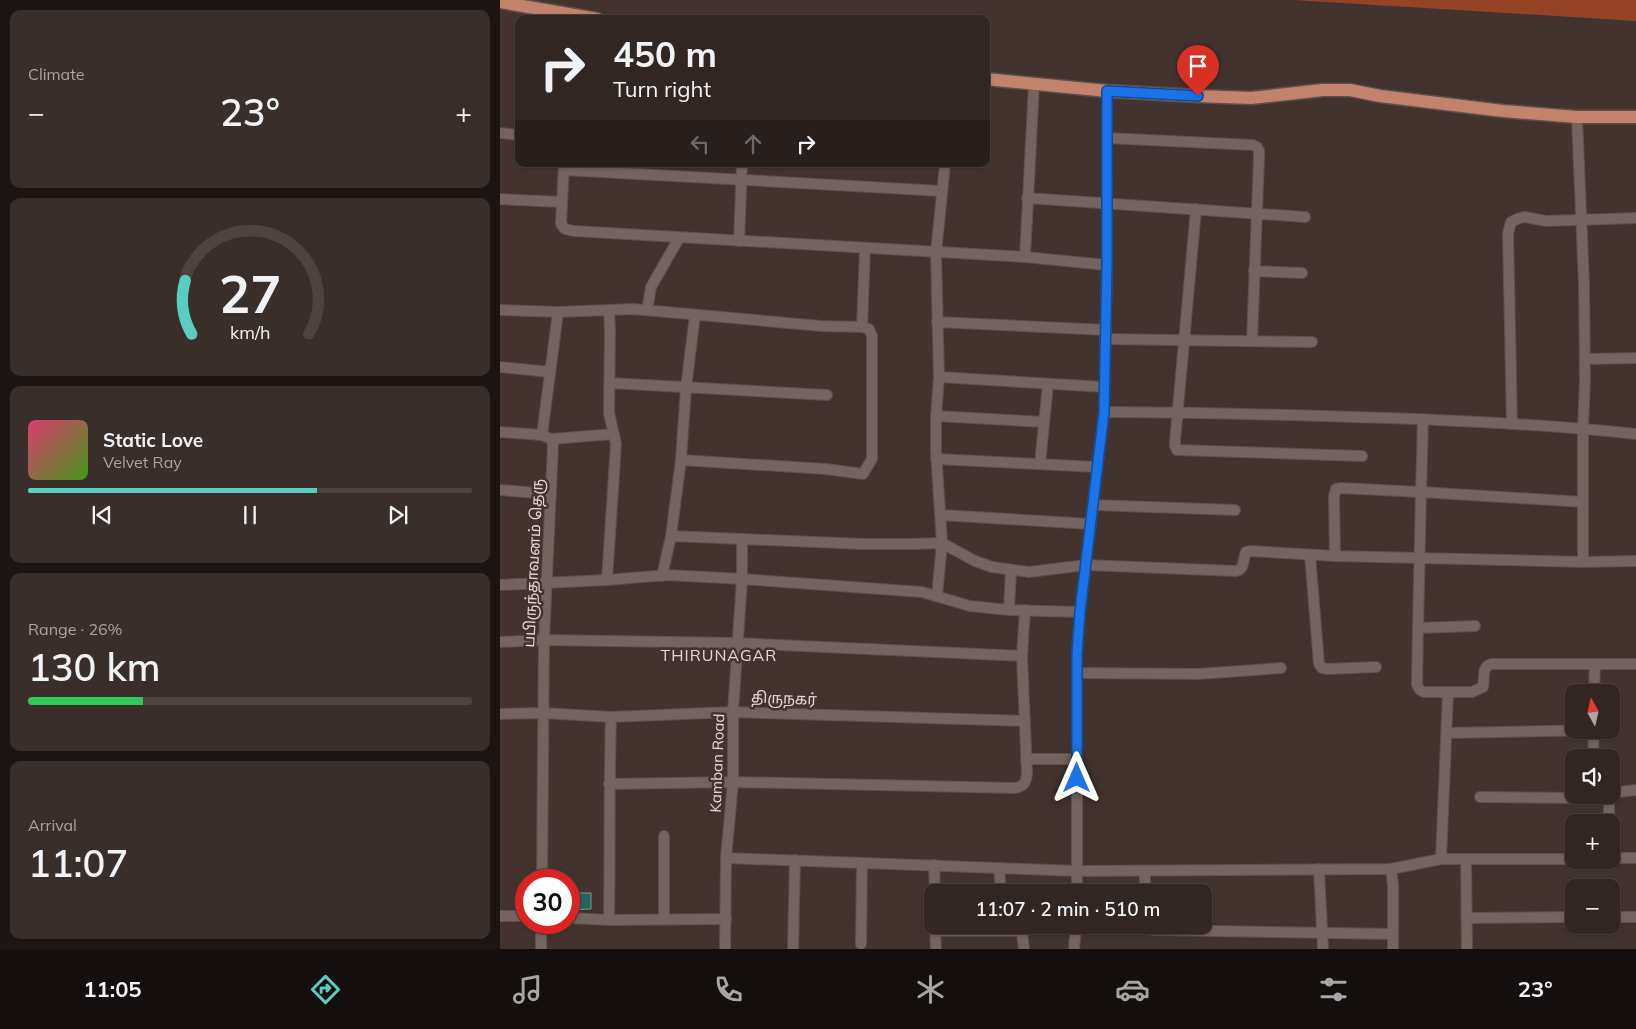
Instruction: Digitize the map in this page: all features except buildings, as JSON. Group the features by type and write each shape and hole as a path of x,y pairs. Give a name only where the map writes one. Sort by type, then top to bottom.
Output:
{"main road":[{"path":"500,2 563,15"},
{"path":"990,79 1107,91 1251,98 1324,90 1350,90 1380,96 1503,112 1577,117 1636,117"}],"street":[{"path":"1025,258 1034,84"},
{"path":"1077,884 1077,673 1080,612 1104,412 1107,265 1107,91"},
{"path":"1577,117 1582,219 1585,359 1583,562"},
{"path":"500,133 515,135"},
{"path":"1107,138 1258,146 1252,341"},
{"path":"942,191 564,167 561,224 565,229 574,232 865,248 1107,265"},
{"path":"739,241 742,167"},
{"path":"937,596 942,543 936,459 936,416 939,377 936,253 944,167"},
{"path":"1027,198 1305,217"},
{"path":"500,199 561,202"},
{"path":"1196,209 1175,446 1178,450 1362,456"},
{"path":"1512,424 1508,234 1511,222 1524,218 1546,221 1636,218"},
{"path":"647,310 651,287 679,238"},
{"path":"862,327 865,248"},
{"path":"1254,271 1302,273"},
{"path":"500,310 558,312 647,310 868,329 872,336 872,459 863,474 826,469 681,460"},
{"path":"607,580 615,460 614,434 609,413 609,310"},
{"name":"பபிருந்தாவனம் தெரு","path":"542,869 544,640 553,445 547,437 550,372 558,312"},
{"path":"662,576 671,536 681,460 686,388 695,315"},
{"path":"937,322 1185,340 1312,342"},
{"path":"1585,359 1636,358"},
{"path":"500,367 550,372"},
{"path":"939,377 1104,387"},
{"path":"610,383 827,395"},
{"path":"1040,464 1048,384"},
{"path":"1104,412 1178,412 1423,419 1636,434"},
{"path":"936,416 1044,422"},
{"path":"1423,419 1417,685 1420,690 1424,692 1478,691 1483,687 1485,668 1492,664 1636,664"},
{"path":"500,432 547,437 614,434"},
{"path":"936,459 1097,467"},
{"path":"1335,556 1334,497 1336,489 1340,488 1583,502"},
{"path":"500,490 551,494"},
{"path":"1093,505 1235,510"},
{"path":"941,515 1091,524"},
{"path":"671,536 873,544 942,543 975,561 992,567 1029,572 1086,565 1236,571 1244,565 1246,552 1583,562 1636,561"},
{"name":"Kamban Road","path":"725,949 726,858 733,782 733,712 742,579 742,539"},
{"path":"1310,555 1319,664 1322,668 1328,669 1376,667"},
{"path":"1009,610 1011,571"},
{"path":"500,585 662,576 742,579 922,592 970,606 1009,610 1080,612"},
{"path":"609,784 733,782 1015,788 1022,786 1026,781 1022,656 1025,610"},
{"path":"1418,628 1475,626"},
{"path":"500,642 544,640 737,643 1022,656"},
{"path":"1594,684 1595,664"},
{"path":"1077,673 1198,674 1281,668"},
{"path":"1441,859 1448,692"},
{"name":"திருநகர்","path":"500,714 543,713 612,717 733,712 1025,721"},
{"path":"609,920 609,784 612,717"},
{"path":"1447,733 1565,731"},
{"path":"1026,759 1077,759"},
{"path":"1620,792 1636,790"},
{"path":"1480,798 1565,796"},
{"path":"664,836 664,919"},
{"path":"726,858 1078,871 1391,869 1441,859 1565,858"},
{"path":"1620,858 1636,858"},
{"path":"1466,859 1467,949"},
{"path":"793,949 795,860"},
{"path":"861,944 862,863"},
{"path":"934,865 935,884"},
{"path":"999,868 1000,884"},
{"path":"1319,869 1323,949"},
{"path":"1391,869 1393,885 1393,949"},
{"path":"1146,871 1146,884"},
{"path":"500,916 515,916"},
{"path":"1467,918 1565,917"},
{"path":"1620,917 1636,917"},
{"path":"580,919 726,919"},
{"path":"1212,931 1393,934"},
{"path":"541,934 541,949"},
{"path":"935,934 936,949"},
{"path":"1022,934 1024,949"},
{"path":"1074,949 1075,934"}],"shaded area":[{"path":"1294,0 1636,0 1636,21"}],"district":[{"name":"THIRUNAGAR","path":"719,655"}],"route":[{"path":"1077,778 1077,654 1080,612 1104,412 1107,265 1107,91 1198,96"}]}
